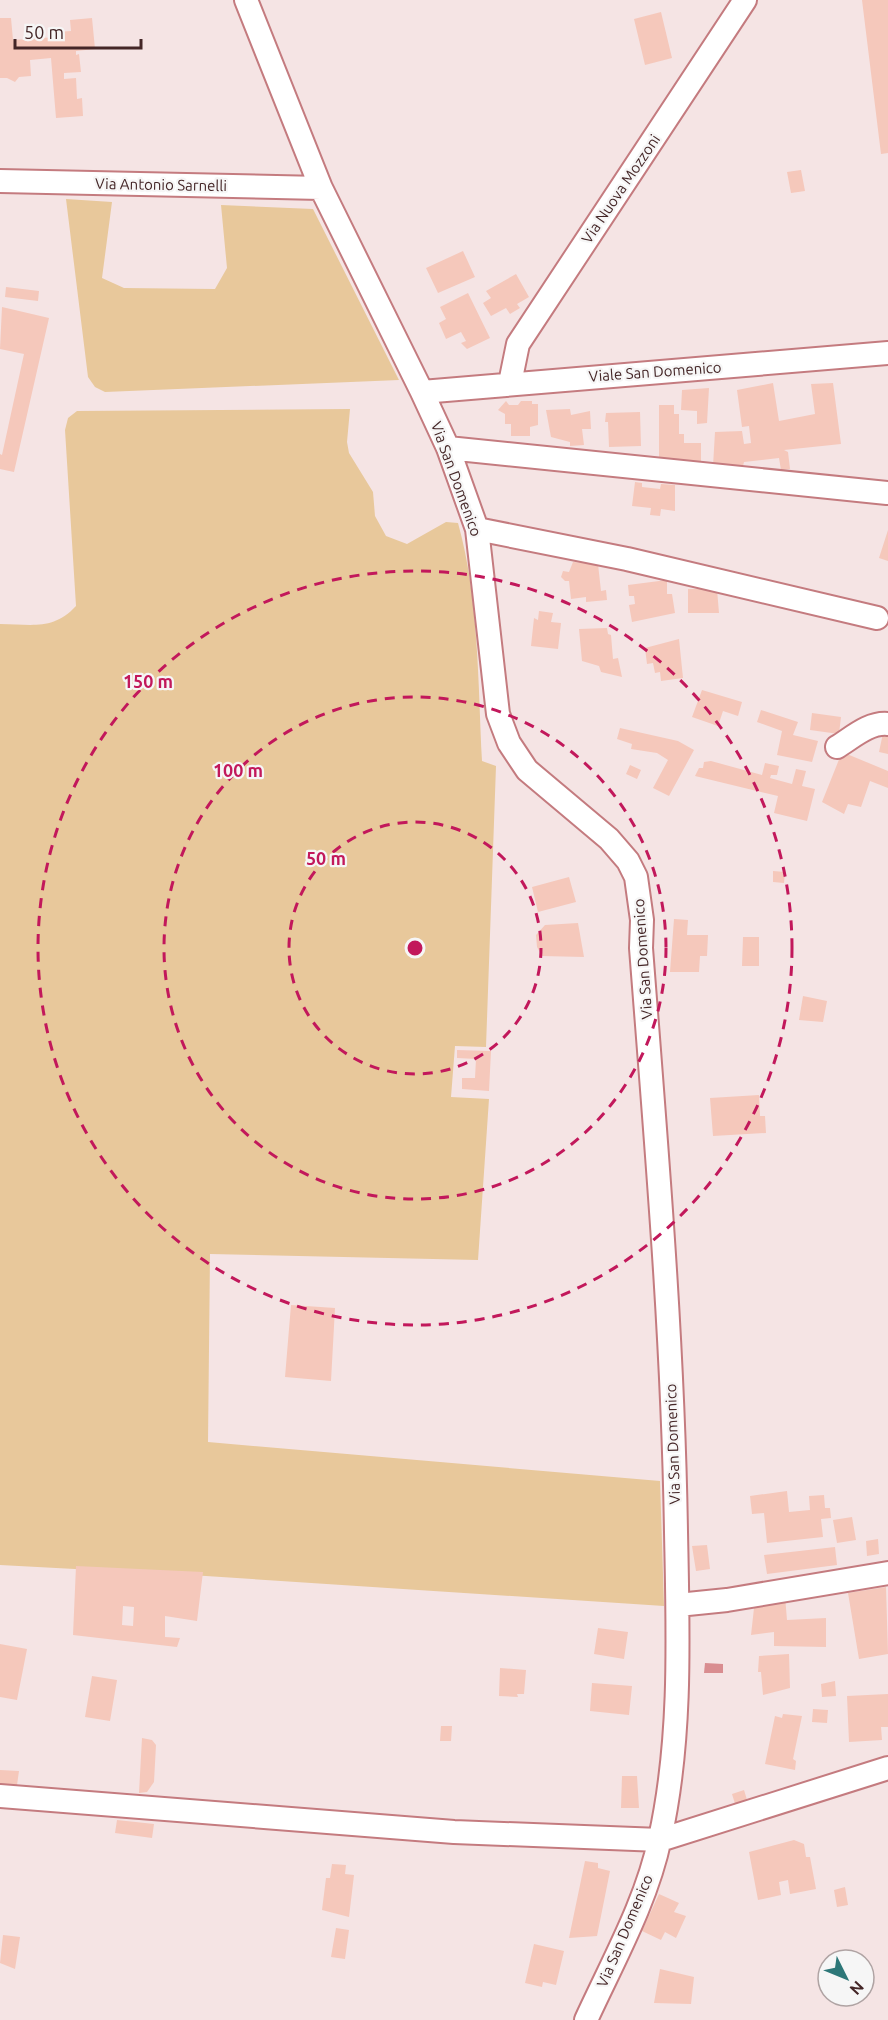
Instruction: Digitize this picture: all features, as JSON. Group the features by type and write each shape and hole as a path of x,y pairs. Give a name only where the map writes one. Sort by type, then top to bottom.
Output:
{"street":[{"name":"Via San Domenico","path":"246,0 321,188 422,392 447,448 477,529 498,714 509,743 527,770 609,839 628,861 636,877 642,920 641,948 669,1344 678,1605 671,1767 660,1840 634,1911 586,2020"},
{"name":"Via Nuova Mozzoni","path":"510,383 518,344 745,0"},
{"name":"Via Antonio Sarnelli","path":"0,181 321,188"},
{"name":"Viale San Domenico","path":"422,392 888,352"},
{"path":"447,448 887,494"},
{"path":"477,529 627,559 877,618"},
{"path":"837,747 864,730 881,723 888,724"},
{"path":"678,1605 727,1600 888,1574"},
{"path":"0,1796 454,1832 660,1840 888,1768"}],"shaded area":[{"path":"66,199 112,202 102,278 124,288 215,289 227,268 221,205 313,209 399,380 105,392 95,387 88,377"},
{"path":"350,409 347,442 349,453 373,492 375,516 386,536 407,544 446,522 458,523 470,581 476,641 482,761 496,766 486,1047 455,1046 451,1097 489,1099 478,1260 210,1254 208,1442 660,1481 664,1606 0,1565 0,624 50,623 76,606 65,430 68,418 77,411"},
{"path":"705,1663 723,1664 723,1673 704,1673"}],"building":[{"path":"862,0 888,0 888,153 881,154"},
{"path":"661,12 672,58 645,65 634,19"},
{"path":"0,18 11,18 13,40 56,37 56,32 71,31 70,20 92,18 95,49 76,51 76,55 79,54 81,72 64,73 64,79 76,78 77,99 82,98 83,116 56,118 51,58 30,60 31,76 19,77 15,82 7,78 0,78"},
{"path":"801,170 805,191 791,193 787,172"},
{"path":"463,251 475,277 438,293 426,268"},
{"path":"516,274 529,297 517,304 520,308 510,314 506,308 491,316 483,303 491,298 486,291"},
{"path":"6,287 39,291 38,301 5,297"},
{"path":"468,293 490,338 467,349 461,343 466,341 461,332 446,339 439,323 446,319 440,307"},
{"path":"2,307 49,318 14,472 0,469 0,454 2,455 24,354 0,349"},
{"path":"773,383 779,421 815,414 811,384 833,383 841,444 784,450 788,452 790,469 781,470 779,458 744,462 742,470 713,466 715,432 742,431 744,444 751,443 749,426 742,427 737,390"},
{"path":"709,388 707,423 697,424 697,411 681,410 682,390"},
{"path":"506,401 509,405 518,405 521,401 532,401 532,404 538,404 538,425 530,427 530,436 511,436 511,424 505,424 505,414 498,410"},
{"path":"659,405 674,405 674,414 679,414 679,434 684,434 684,443 701,443 701,464 659,457"},
{"path":"570,409 571,415 590,411 591,429 582,429 584,445 570,446 570,442 551,437 546,410"},
{"path":"640,412 641,446 609,447 606,413"},
{"path":"635,482 642,483 642,487 660,489 661,484 675,485 675,511 661,509 660,516 650,515 651,508 632,506"},
{"path":"888,530 888,561 879,558"},
{"path":"573,562 598,564 601,591 606,590 607,600 586,602 586,597 571,599 569,581 561,577 563,571 569,572"},
{"path":"667,580 667,594 672,594 675,613 632,622 629,605 635,604 634,596 629,596 628,585"},
{"path":"688,589 717,589 719,613 688,613"},
{"path":"539,611 553,613 551,622 561,623 558,649 531,646 534,618 538,620"},
{"path":"607,628 608,634 611,635 613,659 618,658 622,677 601,672 599,666 582,661 579,629"},
{"path":"679,639 683,678 661,681 660,672 655,673 653,663 647,664 645,648"},
{"path":"702,690 742,702 738,716 723,711 718,726 692,717"},
{"path":"761,710 798,722 793,735 818,741 812,762 777,755 782,731 757,722"},
{"path":"812,713 841,717 839,734 810,730"},
{"path":"620,728 678,741 694,750 669,796 653,788 668,760 657,753 631,749 632,744 617,739"},
{"path":"883,733 888,734 888,754 879,752"},
{"path":"842,752 888,771 888,788 870,781 861,807 848,804 844,814 822,802"},
{"path":"711,761 762,775 765,763 779,766 777,775 771,775 770,778 792,784 796,769 806,771 802,786 815,789 807,821 774,813 778,796 695,776 699,768 703,768 704,762"},
{"path":"630,765 641,770 637,779 626,774"},
{"path":"773,871 785,872 784,883 773,882"},
{"path":"569,877 576,902 538,912 532,887"},
{"path":"674,919 688,920 687,935 708,935 707,956 700,956 699,972 670,972"},
{"path":"578,923 584,957 542,956 537,947 536,935 545,925"},
{"path":"743,937 759,937 759,966 742,966"},
{"path":"803,996 827,1001 823,1022 799,1020"},
{"path":"457,1050 491,1051 489,1091 462,1089 462,1078 475,1078 476,1059 457,1058"},
{"path":"759,1095 760,1116 765,1116 766,1133 713,1136 710,1098"},
{"path":"291,1305 335,1308 331,1381 285,1377"},
{"path":"787,1491 789,1512 810,1510 809,1496 824,1495 825,1508 830,1508 831,1518 821,1519 823,1537 767,1543 764,1513 752,1514 750,1496"},
{"path":"852,1517 856,1540 837,1543 833,1520"},
{"path":"878,1539 879,1554 867,1556 866,1541"},
{"path":"707,1545 710,1569 696,1571 692,1546"},
{"path":"835,1547 837,1565 767,1574 764,1555"},
{"path":"76,1566 203,1572 197,1621 165,1616 165,1637 180,1638 177,1647 73,1635","holes":["123,1606 134,1607 133,1626 122,1625"]},
{"path":"886,1587 888,1654 859,1659 848,1593"},
{"path":"785,1596 787,1620 826,1618 826,1647 774,1646 774,1632 751,1635 755,1599"},
{"path":"598,1628 628,1632 624,1659 594,1654"},
{"path":"0,1644 27,1649 17,1700 0,1697"},
{"path":"789,1654 790,1688 763,1695 761,1672 758,1672 759,1656"},
{"path":"500,1668 526,1670 524,1694 517,1694 518,1697 499,1696"},
{"path":"92,1676 117,1680 110,1721 85,1717"},
{"path":"835,1681 836,1696 822,1697 821,1684"},
{"path":"592,1683 632,1686 629,1715 590,1711"},
{"path":"888,1694 888,1727 881,1727 882,1740 849,1742 847,1696"},
{"path":"813,1709 828,1710 827,1723 812,1722"},
{"path":"783,1714 802,1716 793,1759 796,1761 795,1770 765,1764 775,1716 782,1718"},
{"path":"441,1726 452,1726 451,1741 440,1741"},
{"path":"142,1738 152,1740 156,1745 154,1782 147,1792 139,1793"},
{"path":"0,1770 19,1771 17,1785 0,1784"},
{"path":"622,1776 637,1776 639,1808 621,1808"},
{"path":"744,1790 748,1803 736,1807 732,1794"},
{"path":"117,1820 154,1824 152,1838 115,1833"},
{"path":"794,1840 804,1844 806,1857 810,1857 816,1889 790,1894 788,1880 779,1882 781,1895 758,1900 749,1852"},
{"path":"585,1861 598,1863 598,1868 610,1871 597,1936 569,1938"},
{"path":"332,1864 346,1865 345,1874 354,1875 349,1917 322,1910 326,1878 330,1878"},
{"path":"845,1887 848,1905 837,1907 834,1890"},
{"path":"659,1894 679,1903 674,1912 686,1916 676,1938 665,1932 661,1940 642,1931"},
{"path":"336,1928 349,1930 345,1959 331,1957"},
{"path":"3,1935 20,1937 15,1969 0,1963"},
{"path":"534,1944 564,1951 556,1985 543,1982 542,1987 525,1983"},
{"path":"660,1969 694,1977 691,2004 654,2003"}]}
